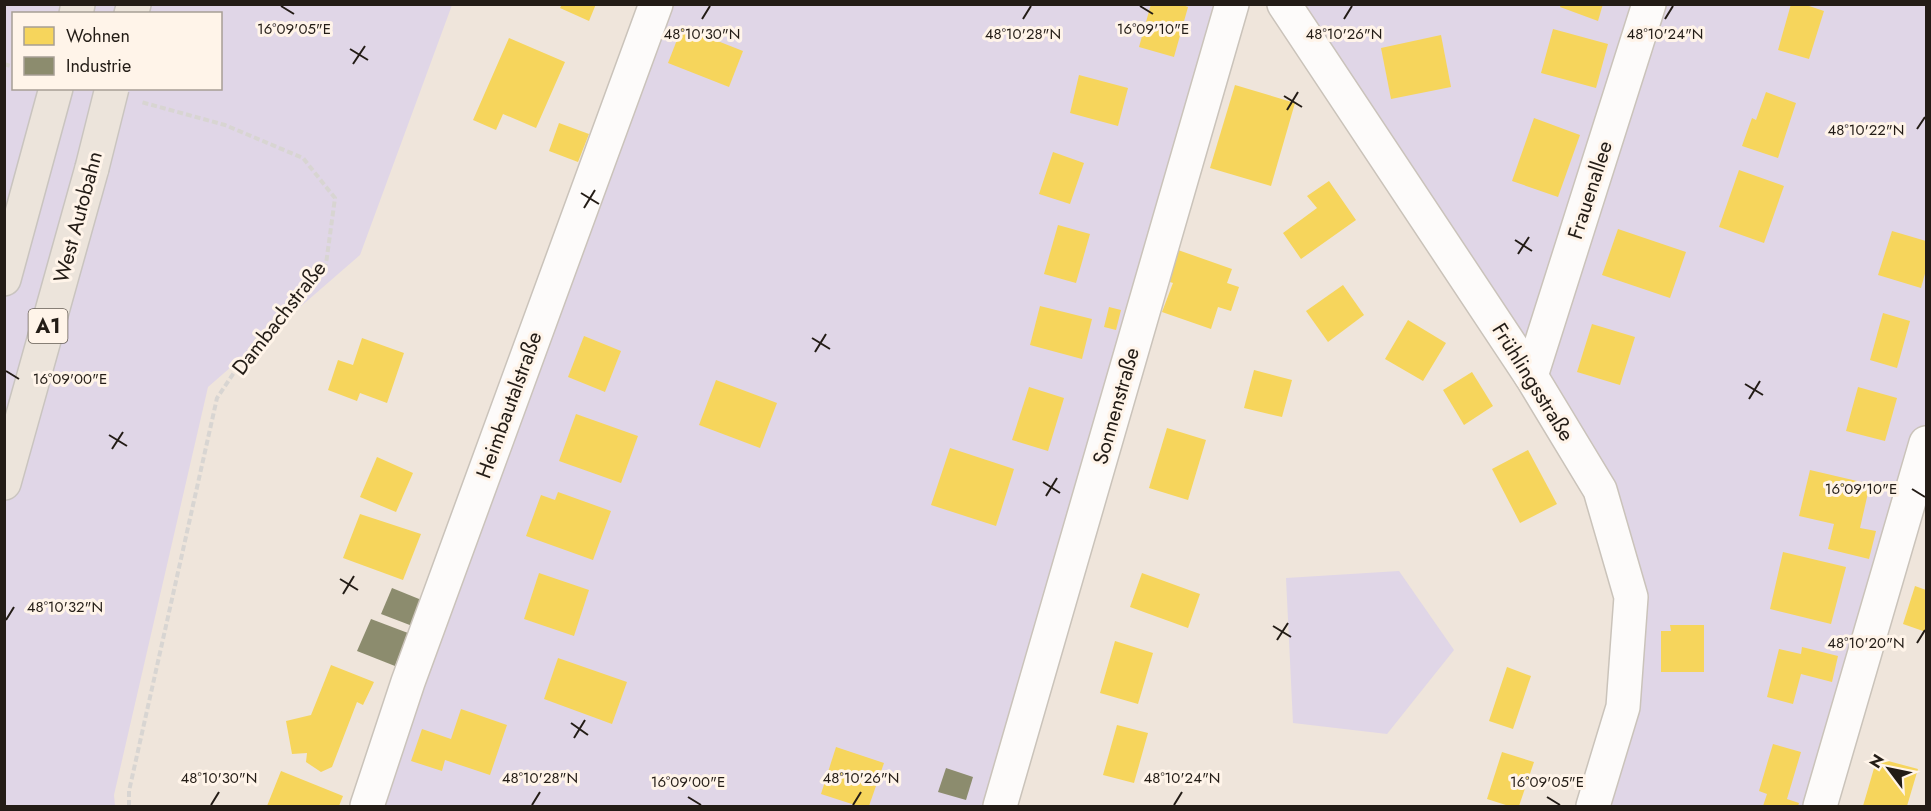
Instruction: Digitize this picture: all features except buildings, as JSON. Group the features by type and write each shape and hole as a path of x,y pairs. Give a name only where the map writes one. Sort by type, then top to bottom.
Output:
{"highway":[{"path":"4,279 55,90"},
{"name":"West Autobahn","path":"4,483 92,168 124,95"}],"street":[{"name":"Heimbautalstraße","path":"367,807 408,682 656,4"},
{"name":"Sonnenstraße","path":"1000,807 1232,4"},
{"name":"Frühlingsstraße","path":"1284,4 1531,376 1600,490 1631,597 1623,707 1593,807"},
{"name":"Frauenallee","path":"1531,376 1649,4"},
{"path":"1820,807 1926,442"}],"path":[{"name":"Dambachstraße","path":"124,95 225,125 303,158 335,198 326,264 256,340 217,398 129,791 129,807"}],"shaded area":[{"path":"5,5 452,5 360,255 208,387 114,795 115,806 5,806"},
{"path":"662,5 1232,5 1000,806 375,806"},
{"path":"1284,5 1926,5 1926,443 1820,806 1593,806 1631,597 1600,490"},
{"path":"1399,571 1454,650 1387,734 1293,723 1286,578"}]}
